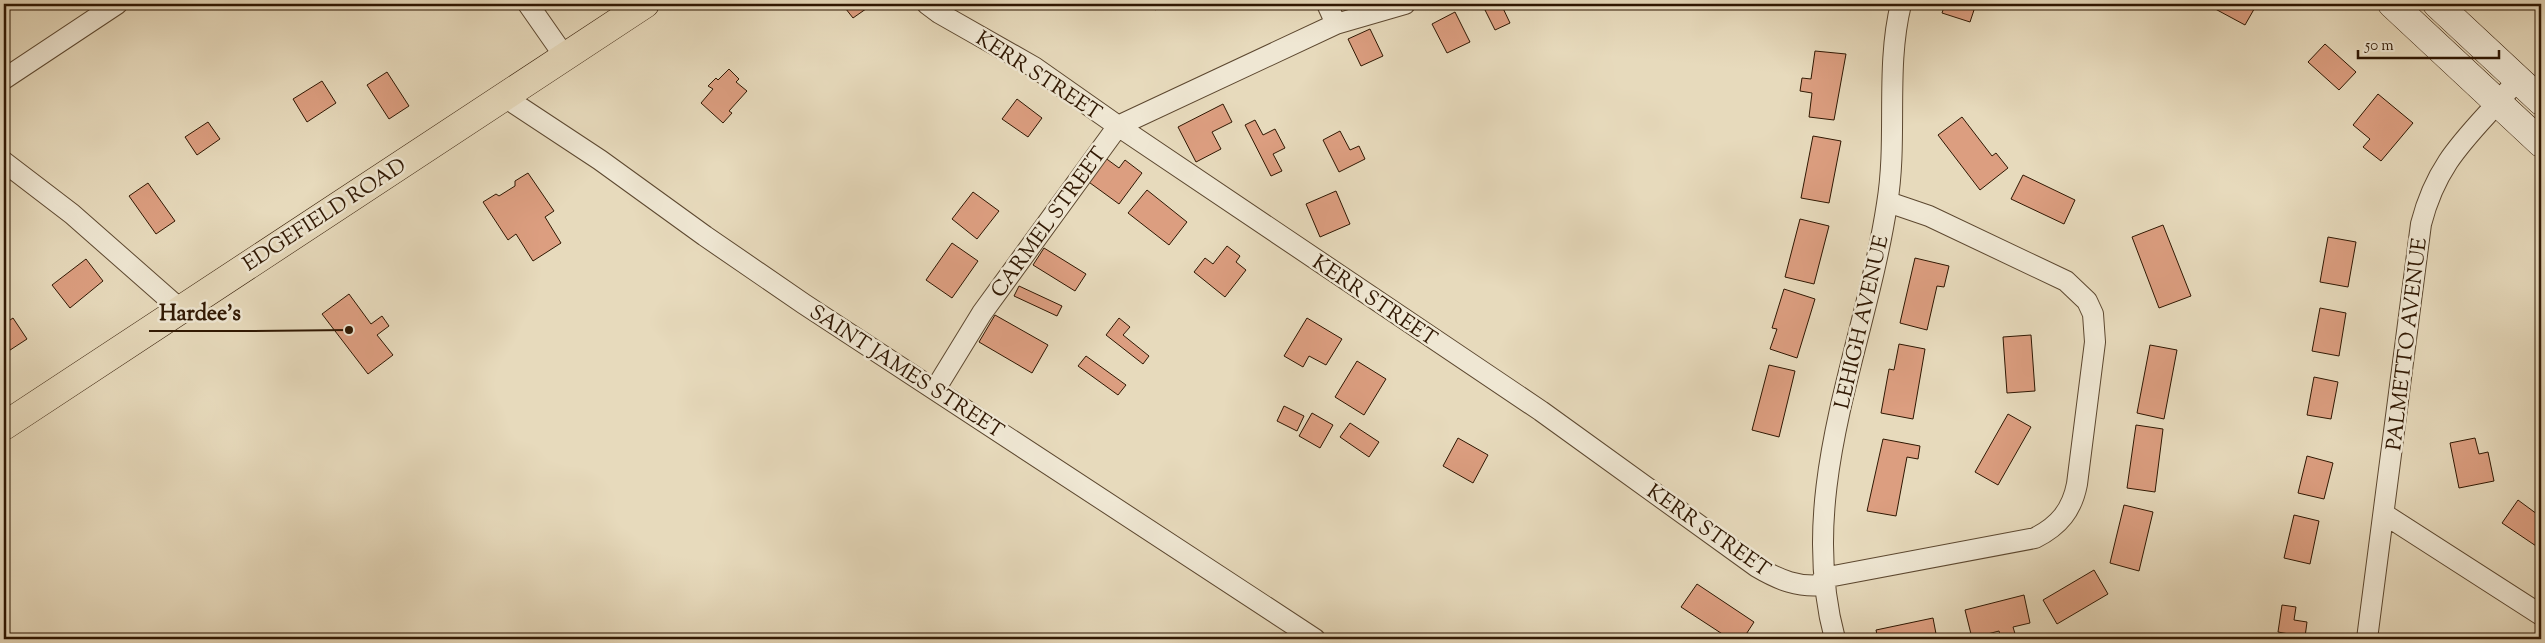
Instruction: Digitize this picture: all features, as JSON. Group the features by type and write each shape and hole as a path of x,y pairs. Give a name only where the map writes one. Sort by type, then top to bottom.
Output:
{"main road":[{"name":"EDGEFIELD ROAD","path":"4,426 645,4"},
{"path":"2392,4 2541,143"},
{"path":"2437,4 2541,100"}],"street":[{"path":"4,80 117,4"},
{"path":"528,4 564,57"},
{"name":"KERR STREET","path":"928,4 939,13 1034,67 1118,126 1541,411 1757,567 1788,582 1810,586 1824,581 2035,538 2048,532 2068,511 2077,484 2095,342 2093,314 2087,301 2066,281 1929,216 1888,202"},
{"path":"1327,4 1336,24"},
{"name":"CARMEL STREET","path":"936,388 982,313 1118,126 1336,24 1405,4"},
{"name":"LEHIGH AVENUE","path":"1835,639 1824,581 1821,536 1823,507 1836,424 1880,247 1888,202 1893,129 1892,73 1901,4"},
{"name":"PALMETTO AVENUE","path":"2367,639 2421,224 2426,203 2444,164 2456,147 2498,104 2518,79"},
{"name":"SAINT JAMES STREET","path":"503,96 600,160 804,304 936,388 1315,639"},
{"path":"4,162 72,214 180,309"},
{"path":"2384,514 2541,615"}],"building":[{"path":"842,4 873,4 853,18"},
{"path":"1151,4 1164,4 1155,10"},
{"path":"1501,4 1510,23 1495,30 1485,10"},
{"path":"1945,4 1976,4 1970,22 1942,13"},
{"path":"2206,4 2257,4 2245,25"},
{"path":"1455,12 1470,42 1447,53 1432,24"},
{"path":"1370,29 1383,56 1361,66 1348,39"},
{"path":"2325,44 2356,72 2339,90 2308,62"},
{"path":"1815,51 1846,54 1834,120 1809,117 1812,93 1800,91 1802,78 1811,79"},
{"path":"729,69 739,79 736,82 747,91 729,111 732,113 723,123 701,103 713,89 708,86 716,78 718,80"},
{"path":"387,72 409,106 389,119 367,85"},
{"path":"322,81 336,103 307,122 293,99"},
{"path":"2378,94 2413,123 2381,161 2363,147 2370,139 2353,125"},
{"path":"1017,99 1042,118 1028,137 1002,119"},
{"path":"1223,104 1232,122 1212,132 1221,149 1196,162 1178,127"},
{"path":"1962,117 1992,156 1996,153 2008,168 1980,190 1938,135"},
{"path":"1255,120 1263,135 1275,129 1285,148 1273,154 1282,171 1271,176 1245,125"},
{"path":"208,122 220,139 197,155 185,137"},
{"path":"1340,131 1350,150 1359,146 1365,159 1339,172 1323,140"},
{"path":"1813,136 1841,141 1829,203 1801,198"},
{"path":"1104,157 1119,168 1125,160 1142,173 1119,204 1086,180"},
{"path":"528,173 554,211 545,217 561,243 533,261 516,234 508,240 483,202 496,194 499,196 515,186 515,181"},
{"path":"2023,175 2075,200 2064,224 2011,199"},
{"path":"148,183 175,221 156,234 129,196"},
{"path":"1147,190 1187,222 1169,245 1128,213"},
{"path":"1336,191 1350,224 1320,237 1306,204"},
{"path":"973,192 999,211 977,239 952,219"},
{"path":"1800,219 1829,226 1814,284 1785,277"},
{"path":"2163,225 2191,296 2159,308 2132,237"},
{"path":"2328,237 2356,242 2348,287 2320,282"},
{"path":"952,243 978,261 952,298 926,280"},
{"path":"1227,246 1240,256 1236,262 1246,270 1225,297 1194,272 1205,258 1213,264"},
{"path":"1044,248 1086,274 1075,291 1033,265"},
{"path":"1915,258 1949,266 1944,287 1937,286 1927,330 1900,323"},
{"path":"86,259 103,281 70,308 52,285"},
{"path":"1019,286 1062,306 1057,316 1014,296"},
{"path":"1784,289 1815,299 1797,358 1770,349 1777,329 1772,328"},
{"path":"349,294 371,324 382,316 389,326 377,335 393,355 368,374 322,314"},
{"path":"2320,308 2346,313 2339,356 2312,351"},
{"path":"995,315 1048,345 1032,373 979,342"},
{"path":"13,318 27,339 4,354 4,324"},
{"path":"1119,318 1130,327 1123,335 1149,356 1143,364 1106,335"},
{"path":"1307,318 1342,339 1326,365 1309,356 1303,367 1284,356"},
{"path":"2031,335 2035,391 2007,393 2003,337"},
{"path":"1899,344 1925,349 1913,419 1881,413 1889,369 1894,370"},
{"path":"2150,345 2177,350 2164,419 2137,413"},
{"path":"1086,356 1126,385 1118,395 1078,366"},
{"path":"1357,361 1386,379 1364,415 1335,397"},
{"path":"1769,365 1795,371 1779,437 1752,430"},
{"path":"2314,377 2338,382 2331,419 2307,415"},
{"path":"1284,406 1304,416 1297,431 1277,421"},
{"path":"1312,413 1333,425 1320,448 1299,436"},
{"path":"2008,414 2031,427 1998,485 1975,472"},
{"path":"1350,423 1379,442 1369,457 1340,437"},
{"path":"2136,425 2163,429 2155,492 2127,488"},
{"path":"1458,438 1488,455 1473,483 1443,466"},
{"path":"2475,438 2479,454 2488,452 2494,481 2459,488 2450,443"},
{"path":"1883,439 1920,446 1918,459 1907,457 1896,516 1867,511"},
{"path":"2307,456 2333,463 2324,499 2298,493"},
{"path":"2518,500 2541,517 2541,544 2539,548 2502,523"},
{"path":"2124,505 2153,512 2139,571 2110,563"},
{"path":"2294,515 2319,521 2310,564 2284,558"},
{"path":"2094,570 2108,594 2057,624 2043,600"},
{"path":"1697,584 1754,622 1743,639 1730,639 1681,607"},
{"path":"2024,595 2030,623 2013,627 2016,637 2001,639 1999,631 1972,638 1965,610"},
{"path":"2282,605 2296,607 2294,620 2307,622 2305,637 2278,632"},
{"path":"1933,618 1937,639 1878,639 1876,630"}],"place":[{"name":"Hardee's","path":"349,330"}]}
